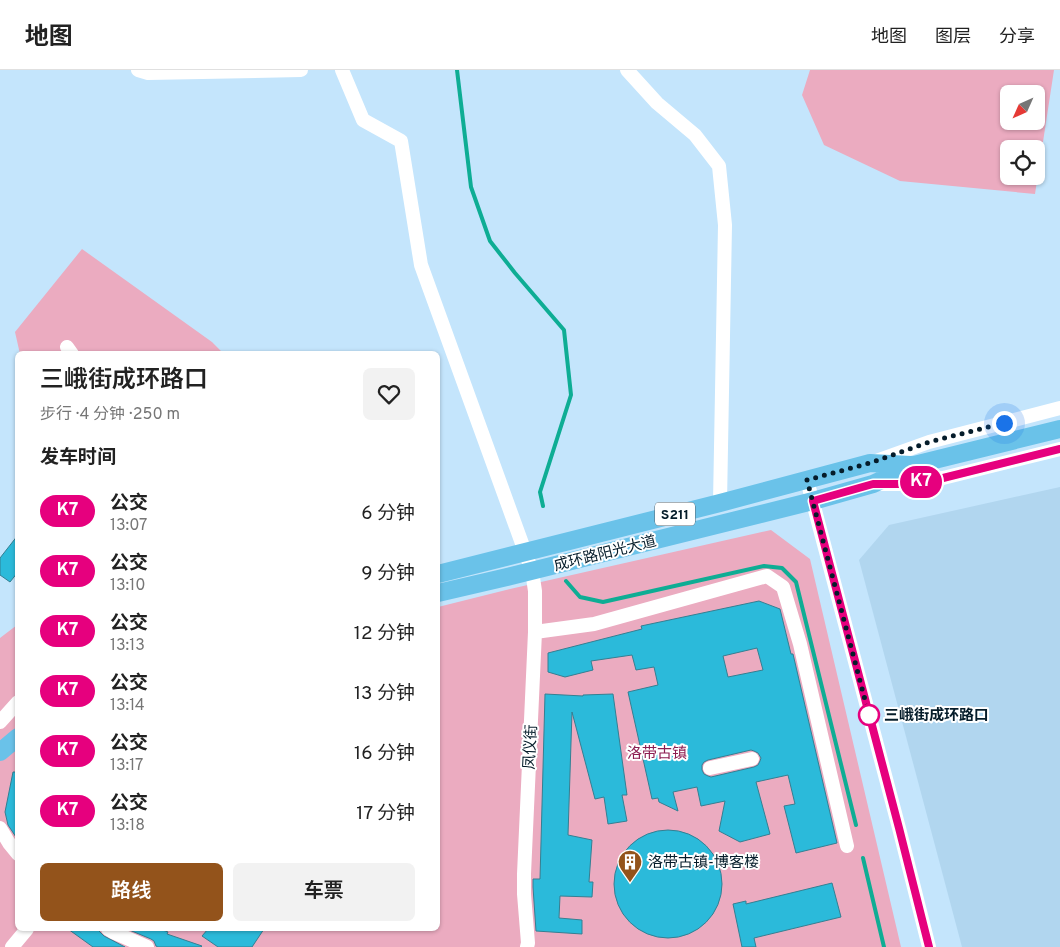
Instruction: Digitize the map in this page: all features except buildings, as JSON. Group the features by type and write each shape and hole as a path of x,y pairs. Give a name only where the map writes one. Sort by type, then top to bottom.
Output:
{"main road":[{"name":"成环路阳光大道","path":"440,593 813,501 873,484 914,465 1060,429"},
{"name":"成环路阳光大道","path":"440,574 870,463 914,465"},
{"path":"0,752 15,740"}],"street":[{"path":"144,71 301,70"},
{"name":"凤仪街","path":"342,70 363,120 402,141 422,265 532,571 535,591 535,632 524,874 524,894 531,946"},
{"path":"627,70 657,103 696,135 719,166 725,225 720,503"},
{"path":"870,463 929,442 1060,408"},
{"path":"873,484 909,484 943,478 1060,449"},
{"path":"807,480 929,947"},
{"path":"535,632 594,624 767,576 783,587 786,596 800,644 847,846"},
{"path":"0,722 15,705"},
{"path":"710,768 752,759"},
{"path":"0,828 15,850"},
{"path":"12,947 25,931"},
{"path":"111,931 147,947"}],"shaded area":[{"path":"1060,487 1060,947 962,947 859,560 889,525"}],"green space":[{"path":"810,70 1054,70 1045,129 1045,85 1000,85 1000,130 1045,130 1043,140 1000,140 1000,185 1036,185 1035,194 900,181 824,145 802,95"},
{"path":"82,249 212,342 221,351 19,351 15,332"},
{"name":"洛带古镇","path":"771,530 810,559 901,947 0,947 0,638 15,627 15,931 440,931 440,606"}],"waterway":[{"path":"457,70 471,187 490,241 564,330 571,395 540,492 543,506"},
{"path":"566,581 580,597 603,602 764,566 782,568 796,582 856,825"},
{"path":"863,858 884,947"}],"bus line":[{"name":"K7","path":"929,947 813,501 873,484 909,484 943,478 1060,449"}],"place":[{"name":"三峨街成环路口","path":"869,715"},
{"name":"洛带古镇-博客楼","path":"630,883"}],"route":[{"path":"869,715 807,480 870,463 929,442 1004,423"}]}
